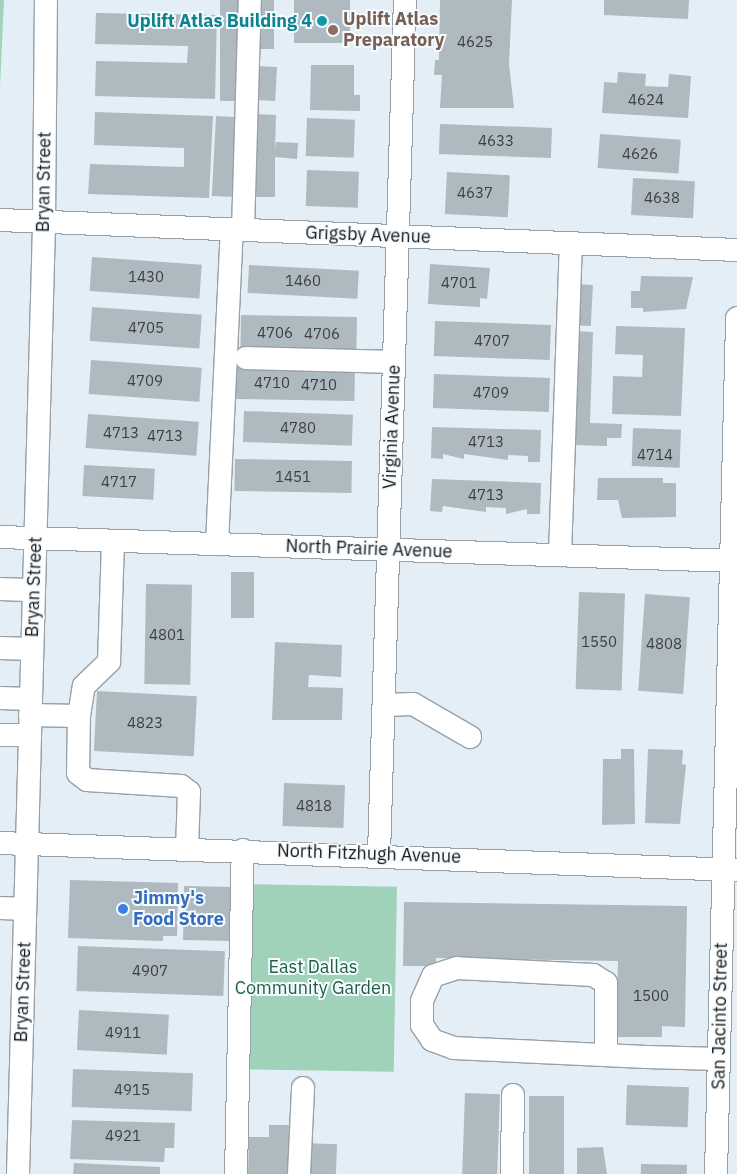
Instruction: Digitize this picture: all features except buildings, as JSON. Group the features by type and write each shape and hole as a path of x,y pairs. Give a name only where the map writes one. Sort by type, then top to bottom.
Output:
{"street":[{"name":"Bryan Street","path":"18,1174 44,223 46,0"},
{"path":"217,544 238,230 250,0"},
{"name":"Virginia Avenue","path":"379,854 405,0"},
{"name":"Grigsby Avenue","path":"0,220 737,250"},
{"path":"560,555 571,243"},
{"name":"San Jacinto Street","path":"716,1174 725,1046 730,869 737,318"},
{"path":"246,358 394,362"},
{"name":"North Prairie Avenue","path":"0,537 734,561"},
{"path":"113,541 109,662 84,686 79,716 78,773 88,780 181,786 189,792 187,848"},
{"path":"0,589 34,590"},
{"path":"0,648 32,649"},
{"path":"0,698 30,716 79,716"},
{"path":"384,705 413,704 470,737"},
{"path":"0,735 30,716"},
{"name":"North Fitzhugh Avenue","path":"0,843 379,854 730,869"},
{"path":"236,1174 244,850"},
{"path":"0,908 25,909"},
{"path":"606,1055 606,983 593,975 457,968 432,976 422,1001 422,1025 432,1040 454,1048 606,1055 725,1046"},
{"path":"299,1174 302,1088"},
{"path":"512,1174 513,1095"}],"green space":[{"path":"0,0 4,0 0,86"},
{"name":"East Dallas Community Garden","path":"234,884 397,887 394,1072 231,1069"}],"place":[{"name":"Uplift Atlas Building 4","path":"322,21"},
{"name":"Uplift Atlas Preparatory","path":"333,30"},
{"name":"Jimmy's Food Store","path":"123,909"}]}
